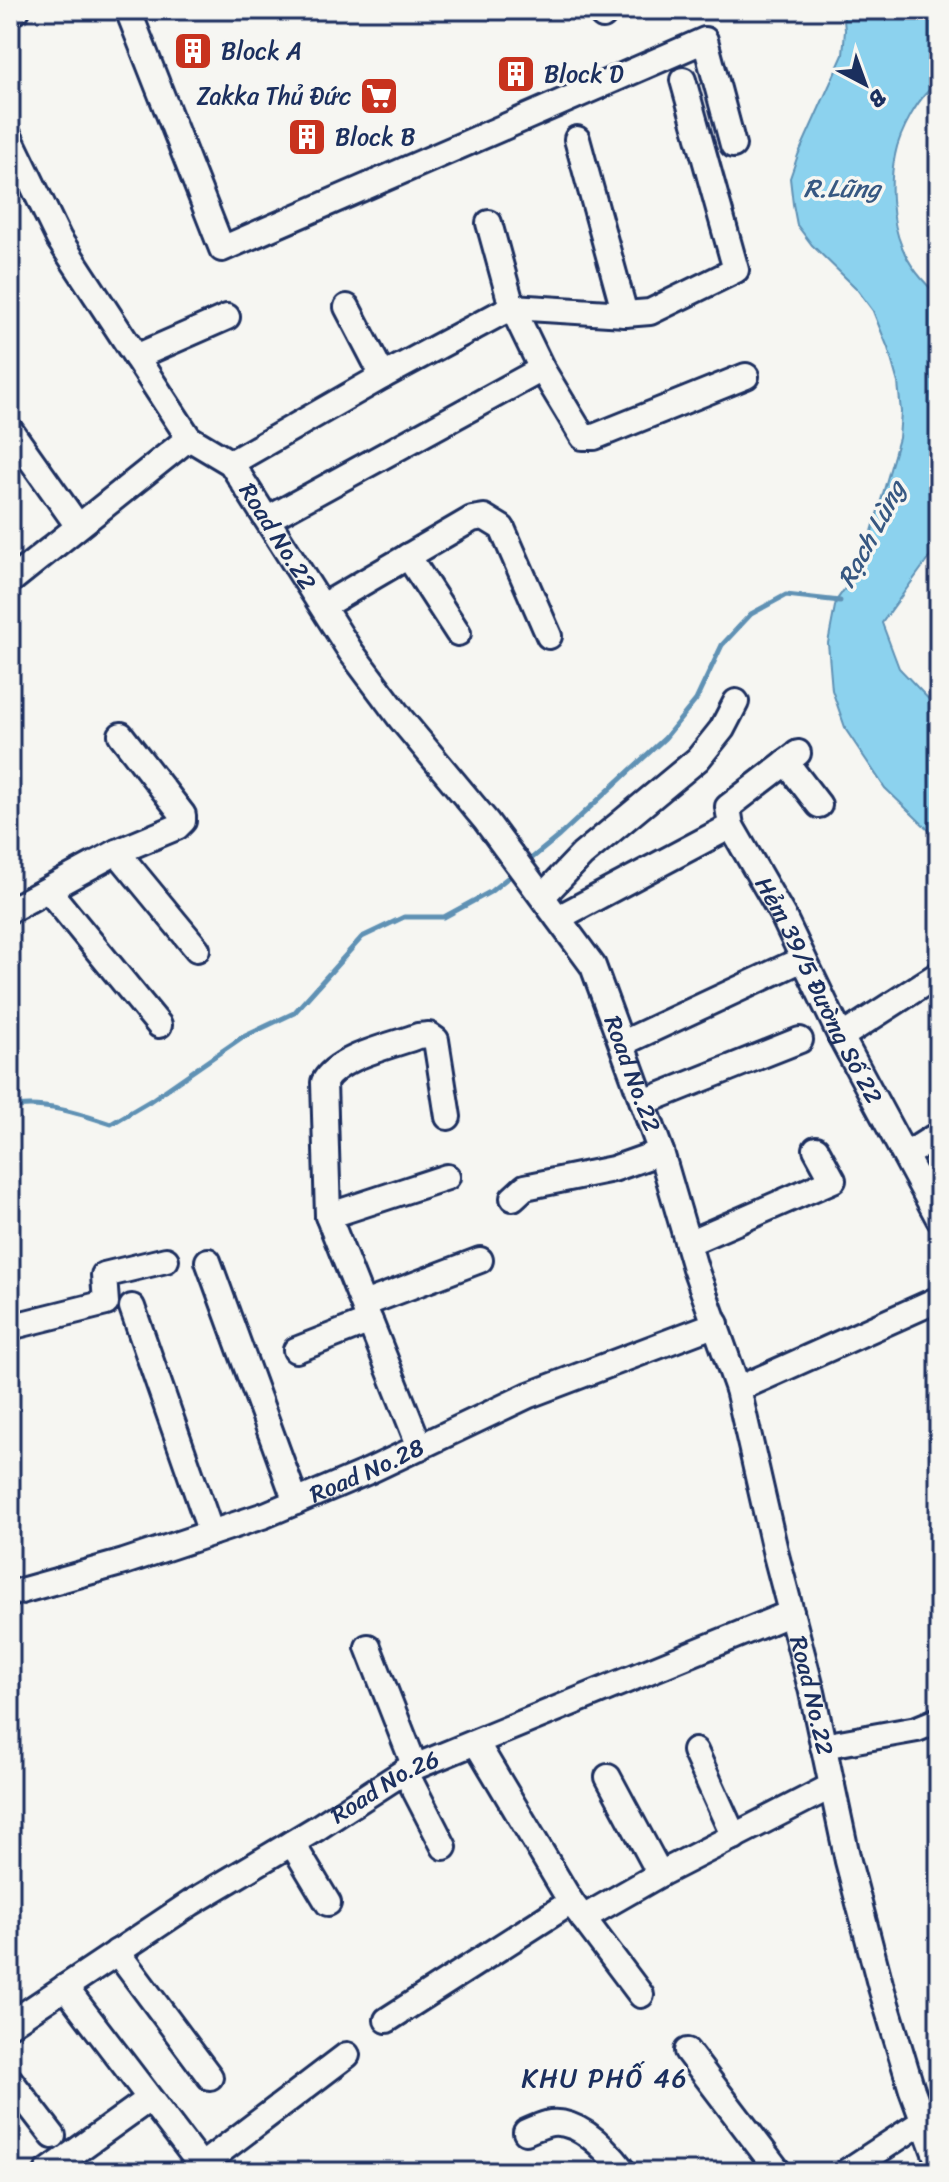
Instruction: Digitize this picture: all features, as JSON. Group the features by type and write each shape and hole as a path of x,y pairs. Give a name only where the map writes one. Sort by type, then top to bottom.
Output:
{"street":[{"path":"10,13 17,10"},
{"path":"128,10 222,249 705,40 733,145"},
{"path":"231,463 512,307 625,314 650,312 736,270 683,80"},
{"name":"Road No.22","path":"10,138 59,239 189,438 231,463 351,652 401,719 486,821 593,966 644,1102 738,1389 848,1861 880,1984 931,2115 939,2164"},
{"path":"577,139 625,314"},
{"path":"489,223 512,307 579,434 587,438 746,376"},
{"path":"347,307 383,376"},
{"path":"136,357 227,317"},
{"path":"268,519 542,369"},
{"path":"10,430 78,526"},
{"path":"10,575 13,579 189,438"},
{"path":"323,606 472,519 489,518 502,528 549,636"},
{"path":"408,556 458,633"},
{"path":"538,890 698,759 722,729 736,702"},
{"path":"10,910 117,852 177,827 183,821 183,815 121,735"},
{"path":"558,918 731,826 728,807 792,758 819,805"},
{"name":"Hẻm 39/5 Đường Số 22","path":"731,826 783,916 841,1037 939,1219"},
{"path":"117,852 197,949"},
{"path":"49,891 159,1025"},
{"path":"623,1043 803,959"},
{"path":"841,1037 939,974"},
{"path":"420,1447 328,1216 324,1082 342,1063 418,1036 429,1035 436,1040 448,1117"},
{"path":"644,1102 800,1040"},
{"path":"906,1155 939,1134"},
{"path":"688,1243 833,1180 816,1149"},
{"path":"513,1198 525,1187 613,1169 661,1152"},
{"path":"328,1216 447,1177"},
{"path":"10,1327 106,1303 104,1275 166,1260"},
{"path":"296,1350 367,1312 480,1260"},
{"path":"208,1261 296,1502"},
{"path":"738,1389 939,1299"},
{"path":"132,1307 211,1533"},
{"name":"Road No.28","path":"10,1594 124,1562 296,1502 529,1395 716,1324"},
{"name":"Road No.26","path":"10,2024 191,1903 410,1769 791,1613"},
{"path":"368,1647 410,1769 444,1847"},
{"path":"823,1746 917,1729 939,1720"},
{"path":"477,1744 577,1910 641,1995"},
{"path":"695,1751 734,1837"},
{"path":"608,1777 660,1874"},
{"path":"387,2020 577,1910 660,1874 832,1786"},
{"path":"292,1843 328,1903"},
{"path":"117,1952 210,2077"},
{"path":"65,1987 204,2169 347,2055"},
{"path":"687,2051 779,2172"},
{"path":"10,2080 53,2136"},
{"path":"47,2172 149,2099"},
{"path":"846,2172 931,2115"},
{"path":"526,2132 549,2123 567,2123 612,2156 624,2172"}],"water":[{"name":"R.Lũng","path":"843,10 939,10 939,83 924,96 905,126 895,155 892,190 895,226 902,247 918,274 939,296 939,544 882,623 899,668 939,710 939,840 885,788 846,730 832,690 828,643 836,601 853,577 869,542 899,438 901,412 898,383 873,311 856,288 812,245 797,225 793,204 790,178 843,55"}],"waterway":[{"path":"526,863 665,738 696,700 722,645 751,614 786,595 840,601"},
{"path":"10,1108 48,1107 111,1124 241,1038 294,1013 362,937 404,917 444,917 490,892 515,872"}],"place":[{"name":"Block A","path":"193,51"},
{"name":"Block D","path":"516,74"},
{"name":"Zakka Thủ Đức","path":"379,96"},
{"name":"Block B","path":"307,137"}],"district":[{"name":"KHU PHỐ 46","path":"605,2078"}],"water label":[{"name":"Rạch Lùng","path":"871,534"}]}
